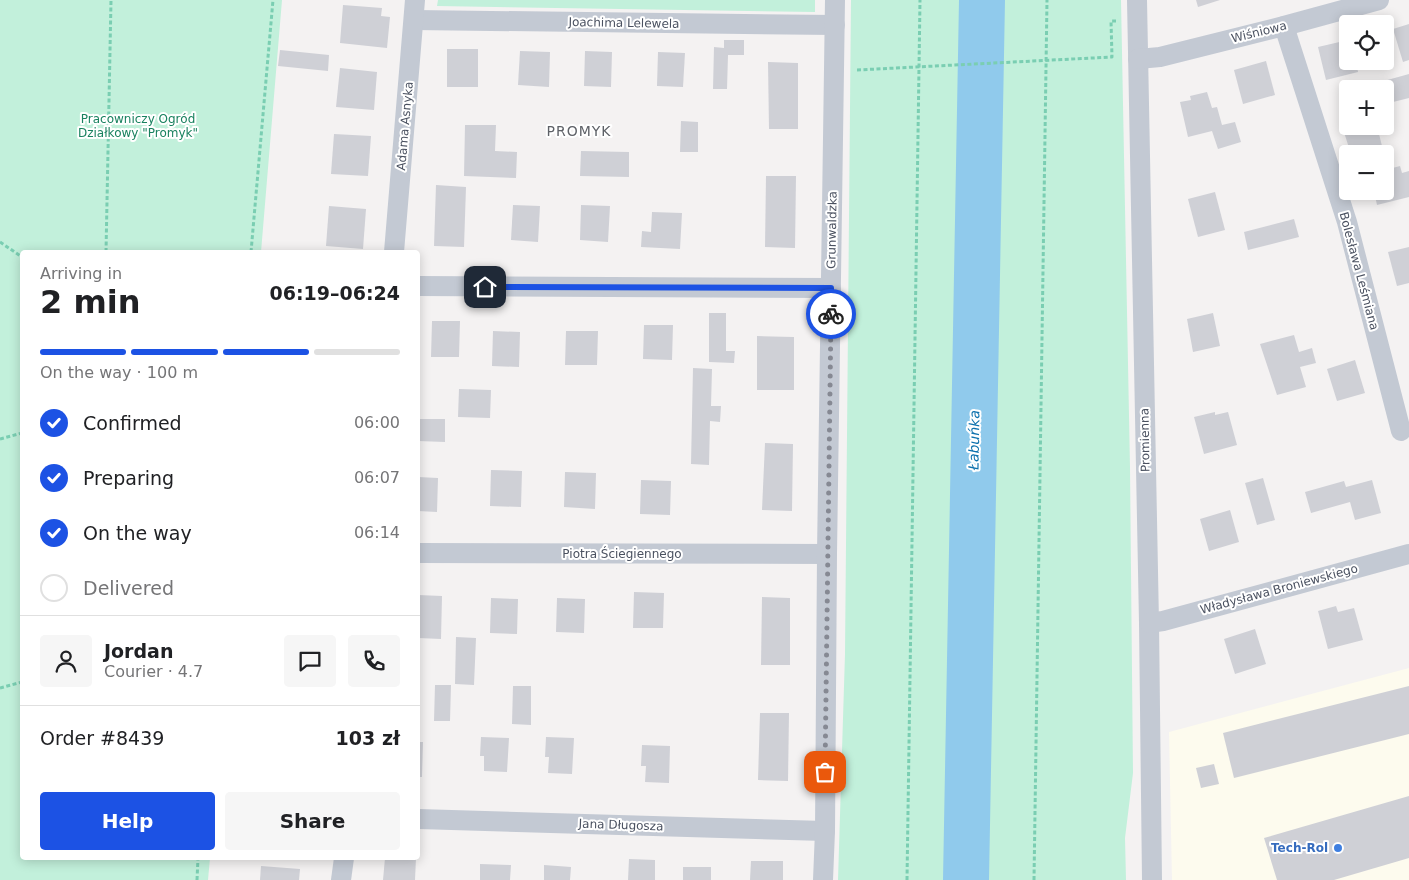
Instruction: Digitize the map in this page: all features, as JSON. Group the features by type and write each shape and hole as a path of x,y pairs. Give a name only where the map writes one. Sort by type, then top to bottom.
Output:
{"street":[{"name":"Grunwaldzka","path":"823,880 835,0"},
{"name":"Promienna","path":"1137,0 1152,880"},
{"name":"Wiśniowa","path":"1138,59 1160,57 1379,0"},
{"name":"Joachima Lelewela","path":"414,10 835,25"},
{"name":"Adama Asnyka","path":"394,250 414,10"},
{"name":"Bolesława Leśmiana","path":"1284,26 1347,222 1401,431"},
{"path":"420,286 831,288"},
{"name":"Piotra Ściegiennego","path":"420,552 827,554"},
{"name":"Władysława Broniewskiego","path":"1149,624 1409,554"},
{"name":"Jana Długosza","path":"420,819 825,831"},
{"path":"342,880 344,860"}],"path":[{"path":"106,250 111,0"},
{"path":"251,250 273,0"},
{"path":"906,880 920,0"},
{"path":"1034,880 1047,0"},
{"path":"834,70 1112,57 1111,21 1123,20"},
{"path":"0,242 20,256"},
{"path":"0,439 20,434"},
{"path":"0,688 20,683"},
{"path":"196,880 198,860"}],"shaded area":[{"path":"1409,668 1409,880 1172,880 1169,732"}],"green space":[{"name":"Pracowniczy Ogród Działkowy \"Promyk\"","path":"0,0 282,0 261,250 20,250 20,860 210,860 208,880 0,880"},
{"path":"438,0 815,0 815,12 437,6"},
{"path":"851,0 1121,0 1130,467 1133,773 1125,838 1126,880 838,880 845,654"}],"building":[{"path":"1196,0 1220,0 1198,7"},
{"path":"343,5 382,8 381,16 390,17 387,48 340,43"},
{"path":"1409,24 1409,60 1403,62 1394,29"},
{"path":"724,40 744,40 744,55 728,55 727,89 713,89 714,47 724,48"},
{"path":"1339,42 1339,70 1358,70 1358,72 1326,80 1318,47"},
{"path":"447,49 478,49 478,87 447,87"},
{"path":"280,50 329,55 328,71 278,66"},
{"path":"520,51 550,52 549,87 518,85"},
{"path":"585,51 612,52 611,87 584,86"},
{"path":"658,52 685,53 683,87 657,86"},
{"path":"1266,61 1275,95 1243,104 1234,70"},
{"path":"768,62 798,63 798,129 769,129"},
{"path":"340,68 377,72 374,110 336,107"},
{"path":"1409,74 1409,98 1394,102 1394,80 1387,80"},
{"path":"1207,92 1212,108 1217,107 1222,125 1235,122 1241,142 1218,149 1212,131 1188,137 1180,102 1191,100 1190,96"},
{"path":"681,121 698,122 698,152 680,152"},
{"path":"465,125 496,125 495,151 517,152 516,178 464,176"},
{"path":"334,134 371,136 368,176 331,174"},
{"path":"1345,135 1379,135 1382,145 1348,145"},
{"path":"581,151 629,152 629,177 580,176"},
{"path":"1400,166 1402,173 1409,171 1409,197 1377,205 1376,200 1394,200 1394,168"},
{"path":"766,176 796,176 795,248 765,247"},
{"path":"436,185 466,187 464,247 434,246"},
{"path":"1215,192 1225,230 1198,237 1188,199"},
{"path":"513,205 540,206 538,242 511,240"},
{"path":"581,205 610,206 608,242 580,240"},
{"path":"329,206 366,209 363,249 326,246"},
{"path":"652,212 682,213 680,249 641,247 642,231 651,232"},
{"path":"1294,219 1299,237 1248,250 1244,232"},
{"path":"1409,247 1409,283 1397,286 1388,252"},
{"path":"709,313 726,313 726,351 735,351 734,363 709,362"},
{"path":"1213,313 1220,346 1193,352 1187,319"},
{"path":"432,321 460,321 459,357 431,357"},
{"path":"644,325 673,325 672,360 643,359"},
{"path":"493,331 520,332 519,367 492,366"},
{"path":"566,331 598,331 597,365 565,365"},
{"path":"1294,335 1299,352 1312,348 1316,363 1300,367 1306,387 1277,395 1260,344"},
{"path":"757,336 794,337 794,390 757,390"},
{"path":"1355,360 1365,393 1337,401 1327,369"},
{"path":"693,368 712,369 711,406 721,406 720,422 710,421 709,465 691,464"},
{"path":"459,389 491,390 490,418 458,417"},
{"path":"1215,412 1215,415 1228,412 1237,445 1204,454 1194,417"},
{"path":"420,419 445,419 445,442 420,441"},
{"path":"765,443 793,444 792,511 762,510"},
{"path":"491,470 522,471 521,507 490,506"},
{"path":"565,472 596,473 595,509 564,507"},
{"path":"420,477 438,478 437,512 420,511"},
{"path":"1263,478 1275,520 1257,525 1245,483"},
{"path":"641,480 671,481 670,515 640,514"},
{"path":"1372,480 1381,513 1355,520 1350,502 1311,513 1305,492 1344,481 1346,487"},
{"path":"1230,510 1239,542 1209,551 1200,519"},
{"path":"634,592 664,593 663,628 633,628"},
{"path":"420,595 442,596 441,639 420,638"},
{"path":"762,597 790,598 790,665 761,665"},
{"path":"491,598 518,599 517,634 490,633"},
{"path":"557,598 585,599 584,633 556,632"},
{"path":"1336,606 1338,612 1354,608 1363,640 1328,649 1318,611"},
{"path":"1255,629 1266,664 1235,674 1224,639"},
{"path":"456,637 476,638 474,685 455,684"},
{"path":"435,685 451,685 450,721 434,721"},
{"path":"513,686 531,686 531,725 512,724"},
{"path":"1409,686 1409,734 1234,778 1223,733"},
{"path":"760,713 789,713 788,781 758,780"},
{"path":"481,737 509,738 507,772 484,771 484,756 480,756"},
{"path":"546,737 574,738 572,774 548,773 549,757 545,757"},
{"path":"420,742 423,742 422,777 420,777"},
{"path":"642,745 670,746 669,783 645,782 646,766 641,766"},
{"path":"1214,764 1219,784 1201,788 1196,768"},
{"name":"Tech-Rol","path":"1409,796 1409,858 1334,880 1277,880 1264,838"},
{"path":"629,859 655,860 655,880 628,880"},
{"path":"385,860 416,860 415,880 383,880"},
{"path":"751,861 783,861 783,880 750,880"},
{"path":"480,864 511,865 510,880 480,880"},
{"path":"544,865 571,867 570,880 544,880"},
{"path":"261,866 300,869 299,880 260,880"},
{"path":"683,867 711,867 711,880 683,880"}],"waterway":[{"name":"Łabuńka","path":"966,880 982,0"}],"way so far":[{"path":"825,772 831,314"}],"place":[{"name":"Tech-Rol","path":"1338,848"}],"district":[{"name":"PROMYK","path":"579,131"}],"route":[{"path":"485,287 831,288 831,314"}]}
